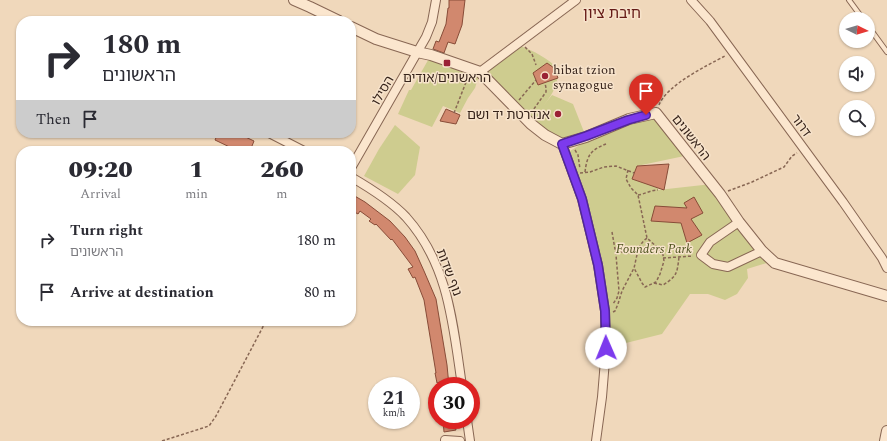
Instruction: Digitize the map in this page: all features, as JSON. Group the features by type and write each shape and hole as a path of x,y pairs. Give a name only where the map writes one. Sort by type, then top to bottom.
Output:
{"street":[{"path":"294,0 329,16"},
{"name":"הסילו","path":"356,159 426,37 432,22 436,0"},
{"path":"476,71 518,44 576,0"},
{"name":"דרור","path":"692,0 733,51 843,202 882,258 887,268"},
{"path":"356,29 376,39 431,55 476,71 526,119 545,134 562,144 584,207 598,265 605,311 606,348 603,390 596,441"},
{"name":"הראשונים","path":"562,144 628,120 656,113 720,194 739,222 762,251 775,263 887,296"},
{"path":"279,138 294,146"},
{"name":"נוף שדות","path":"356,180 388,201 405,216 418,232 429,250 444,285 450,308 461,377"},
{"path":"739,222 710,242 701,255 713,264 728,267 762,251"},
{"path":"468,429 470,441"},
{"path":"885,441 887,431"},
{"path":"445,440 460,441"}],"lane":[{"path":"849,0 858,12"},
{"path":"875,36 887,52"}],"path":[{"path":"518,44 526,48 532,54 536,65"},
{"path":"656,113 661,101 672,88 704,67 733,51"},
{"path":"454,112 476,71"},
{"path":"513,106 536,80"},
{"path":"526,119 546,92 545,83"},
{"path":"585,172 587,161 593,150 606,144"},
{"path":"574,149 578,154 580,173 590,172 604,167 616,166 634,173"},
{"path":"720,194 752,182 784,167 792,156 804,149"},
{"path":"628,170 626,180 638,196 647,238 660,249 664,261 663,267 656,282 645,287 634,268"},
{"path":"638,196 658,190"},
{"path":"605,311 609,309 617,298 619,291 616,250 612,232"},
{"path":"605,311 615,311 622,291 634,268 638,250 642,241 647,238"},
{"path":"616,250 618,252 635,252 638,250"},
{"path":"653,283 663,285 673,279 677,271 679,257"},
{"path":"663,258 686,257"},
{"path":"162,441 209,426 216,416 263,326"}],"green space":[{"path":"520,46 540,55 558,68 555,88 544,105 552,95 573,104 586,137 562,144 531,124 483,70"},
{"path":"431,55 480,72 475,88 460,113 443,106 432,127 398,114 409,90 411,90"},
{"name":"Founders Park","path":"656,113 689,155 637,166 632,179 658,188 658,190 712,184 773,261 747,269 748,278 737,294 725,300 708,294 690,294 662,334 606,348 607,301 570,151 611,126"},
{"path":"395,125 420,147 415,175 398,194 364,176 379,149"}],"building":[{"path":"449,0 465,0 462,25 455,44 448,42 444,53 433,49 436,41 439,42 446,24"},
{"name":"hibat tzion synagogue","path":"547,63 554,68 558,78 538,85 533,73"},
{"path":"446,109 460,115 456,124 440,121"},
{"path":"216,138 248,138 254,141 252,146 228,146 215,140"},
{"path":"669,164 664,190 632,179 637,166"},
{"path":"356,197 390,221 405,237 415,251 436,299 448,377 436,377 424,300 415,277 413,278 408,269 413,267 392,239 391,240 376,224 375,225 369,221 371,219 360,211 358,214 356,213"},
{"path":"694,197 703,213 691,219 702,235 687,243 681,223 651,221 655,206 687,208 684,203"},
{"path":"444,429 456,429 456,430 444,432"}],"place":[{"name":"הראשונים/אודים","path":"447,63"},
{"name":"hibat tzion synagogue","path":"545,76"},
{"name":"אנדרטת יד ושם","path":"558,114"}],"district":[{"name":"חיבת ציון","path":"612,13"}],"route":[{"path":"606,348 605,311 598,265 582,199 562,144 646,115"}]}
